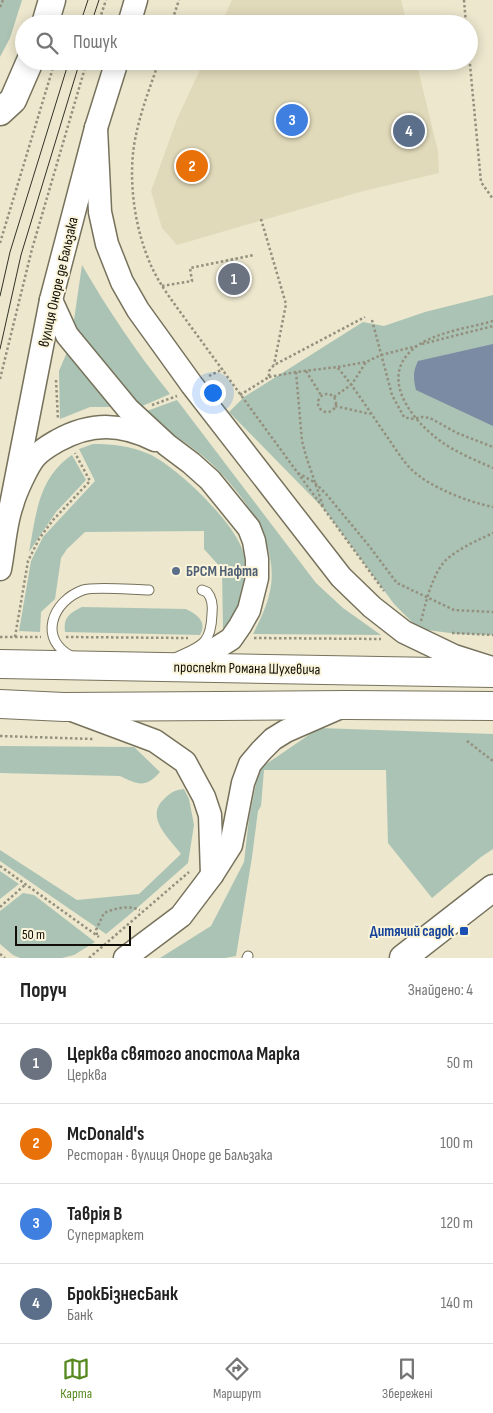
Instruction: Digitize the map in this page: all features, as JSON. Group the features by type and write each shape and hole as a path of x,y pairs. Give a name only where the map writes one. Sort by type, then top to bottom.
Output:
{"main road":[{"path":"47,15 52,0"},
{"path":"0,112 13,100 26,70"},
{"name":"проспект Романа Шухевича","path":"0,664 493,673"},
{"path":"0,704 64,708 346,705 493,706"},
{"path":"403,958 493,888"}],"street":[{"path":"132,15 136,0"},
{"name":"вулиця Оноре де Бальзака","path":"0,569 52,300 96,128 114,70"},
{"path":"96,128 100,212 107,244 122,282 138,310 192,385 341,577 372,607 404,632 454,656 493,668"},
{"path":"52,300 67,335 128,409 167,445 210,480 249,528 254,541 257,578 249,610 230,639 188,666"},
{"path":"11,505 35,457 66,435 89,428 112,426 139,432 167,445"},
{"path":"202,872 231,845 243,783 250,764 273,739 286,731 346,705"},
{"path":"64,708 155,740 185,762 204,798 210,815 202,872 180,916 125,958"}],"lane":[{"path":"94,666 68,654 59,647 53,637 51,623 61,606 75,594 85,590 149,590"},
{"path":"147,666 174,658 196,648 208,638 212,620 212,602 207,592 202,590"}],"path":[{"path":"0,7 3,0"},
{"path":"101,15 106,0"},
{"path":"174,15 179,0"},
{"path":"464,0 465,15"},
{"path":"0,243 52,70"},
{"path":"0,379 32,250 84,70"},
{"path":"156,70 136,135 133,174 135,212 141,239 150,264 162,286 240,395 388,596"},
{"path":"470,70 481,182 493,199"},
{"path":"261,219 286,304 274,365"},
{"path":"162,286 192,281 190,268 254,255"},
{"path":"269,377 269,371 274,365 365,317"},
{"path":"372,320 392,395 404,417 411,420 423,417 430,418 457,434 493,448"},
{"path":"493,321 439,335 418,345 407,354 402,362 398,370 397,379 401,395 407,406 429,432 440,441 493,468"},
{"path":"240,395 269,377 366,362 381,355 493,326"},
{"path":"334,397 352,384 366,362"},
{"path":"337,367 352,384 400,456 412,470 452,494 493,507"},
{"path":"306,371 322,395"},
{"path":"296,372 302,441 314,482 325,510"},
{"path":"327,393 334,397 336,406 328,412 322,411 317,403 322,395 327,393"},
{"path":"336,406 372,415"},
{"path":"15,637 28,561 39,539 53,520 90,481 73,449"},
{"path":"297,472 314,482 327,495 397,583 454,610 493,612"},
{"path":"419,629 430,587 442,564 467,545 493,533"},
{"path":"448,633 493,635"},
{"path":"0,736 97,740"},
{"path":"467,741 493,761"},
{"path":"0,866 98,936 96,930 104,913 119,907 140,910"},
{"path":"90,958 202,872"},
{"path":"0,907 26,884"},
{"path":"0,954 5,958"}],"shaded area":[{"path":"232,0 401,0 405,15 225,15"},
{"path":"200,70 418,70 438,151 439,173 360,192 177,245 162,228 151,191 177,119"}],"green space":[{"path":"0,0 22,0 17,15 15,15 15,22 10,38 0,57"},
{"path":"82,265 123,331 170,394 140,407 77,329 74,320"},
{"path":"493,295 493,635 458,634 419,629 394,604 325,510 229,412 244,397 363,322 384,326 425,312"},
{"path":"67,352 112,407 90,407 60,419 59,371"},
{"path":"177,400 316,583 343,608 381,635 253,634 265,608 270,591 272,574 270,556 265,539 248,507 226,478 197,452 144,412"},
{"path":"93,444 128,447 142,451 161,461 189,483 230,528 244,555 245,575 243,591 237,611 223,629 222,569 204,549 204,531 85,532 67,549 61,558 55,599 41,612 40,632 19,631 31,561 43,537 95,481 79,449"},
{"path":"72,455 86,480 56,512 29,552 40,498 45,486 61,464"},
{"path":"82,607 186,609 200,619 202,630 200,635 65,632 65,623 68,616"},
{"path":"319,728 493,734 493,849 432,898 388,843 386,770 264,770 261,806 258,811 236,956 225,958 160,958 211,926 244,862 249,818 259,769"},
{"path":"0,746 134,747 160,772 146,783 137,783 120,776 0,773"},
{"path":"184,789 189,799 194,825 188,863 106,934 0,861 0,850 77,900 139,894 181,854 161,828 157,813 159,806 166,797 173,792"},
{"path":"0,871 19,884 0,899"},
{"path":"23,893 34,895 95,942 74,955 62,958 20,958 13,955 0,944 0,911"}],"water":[{"path":"493,344 493,426 416,390 414,375 418,361"}],"tram line":[{"path":"83,15 88,0"},
{"path":"94,15 99,0"},
{"path":"0,296 10,252 66,70"},
{"path":"0,349 21,255 77,70"}],"place":[{"name":"Таврія В","path":"292,120"},
{"name":"БрокБізнесБанк","path":"409,131"},
{"name":"McDonald's","path":"192,166"},
{"name":"Церква святого апостола Марка","path":"234,279"},
{"name":"БРСМ Нафта","path":"176,571"},
{"name":"Дитячий садок","path":"464,931"}]}
